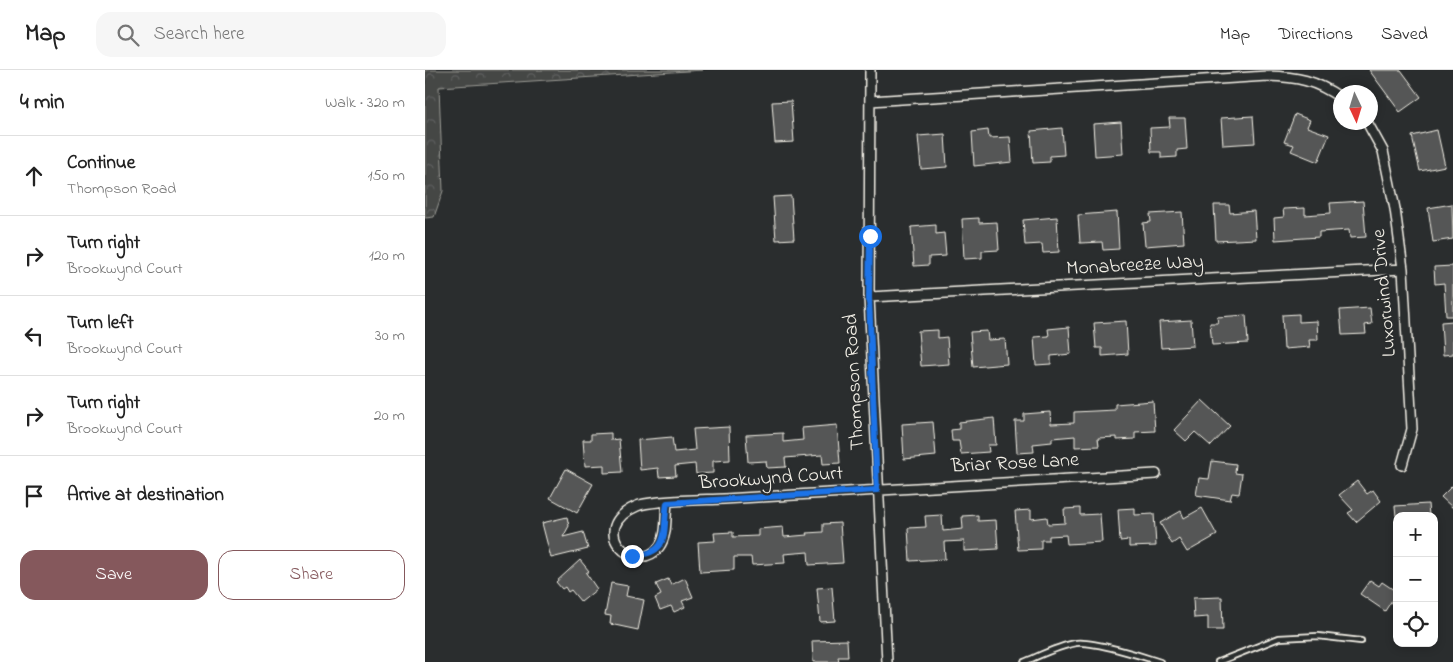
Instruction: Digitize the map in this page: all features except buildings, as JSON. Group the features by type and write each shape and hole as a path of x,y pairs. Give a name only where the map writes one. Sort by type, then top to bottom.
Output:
{"street":[{"name":"Thompson Road","path":"870,70 869,297 877,490 887,662"},
{"path":"870,101 1267,76 1299,77 1325,87 1333,92"},
{"name":"Luxorwind Drive","path":"1371,130 1383,151 1395,209 1403,269 1412,429 1402,465"},
{"name":"Monabreeze Way","path":"869,297 1403,269"},
{"name":"Briar Rose Lane","path":"877,490 1155,474"},
{"name":"Brookwynd Court","path":"667,503 664,535 660,547 653,553 632,556 624,552 617,545 615,525 621,516 639,505 667,503 877,490"}],"lane":[{"path":"1218,662 1279,638 1318,636 1361,641"},
{"path":"1024,662 1050,650 1078,643 1129,652 1160,662"}],"green space":[{"path":"425,70 703,70 439,87 443,191 434,217 425,218"}],"route":[{"path":"632,556 653,553 660,547 664,535 667,503 877,490 869,297 870,236"}]}
